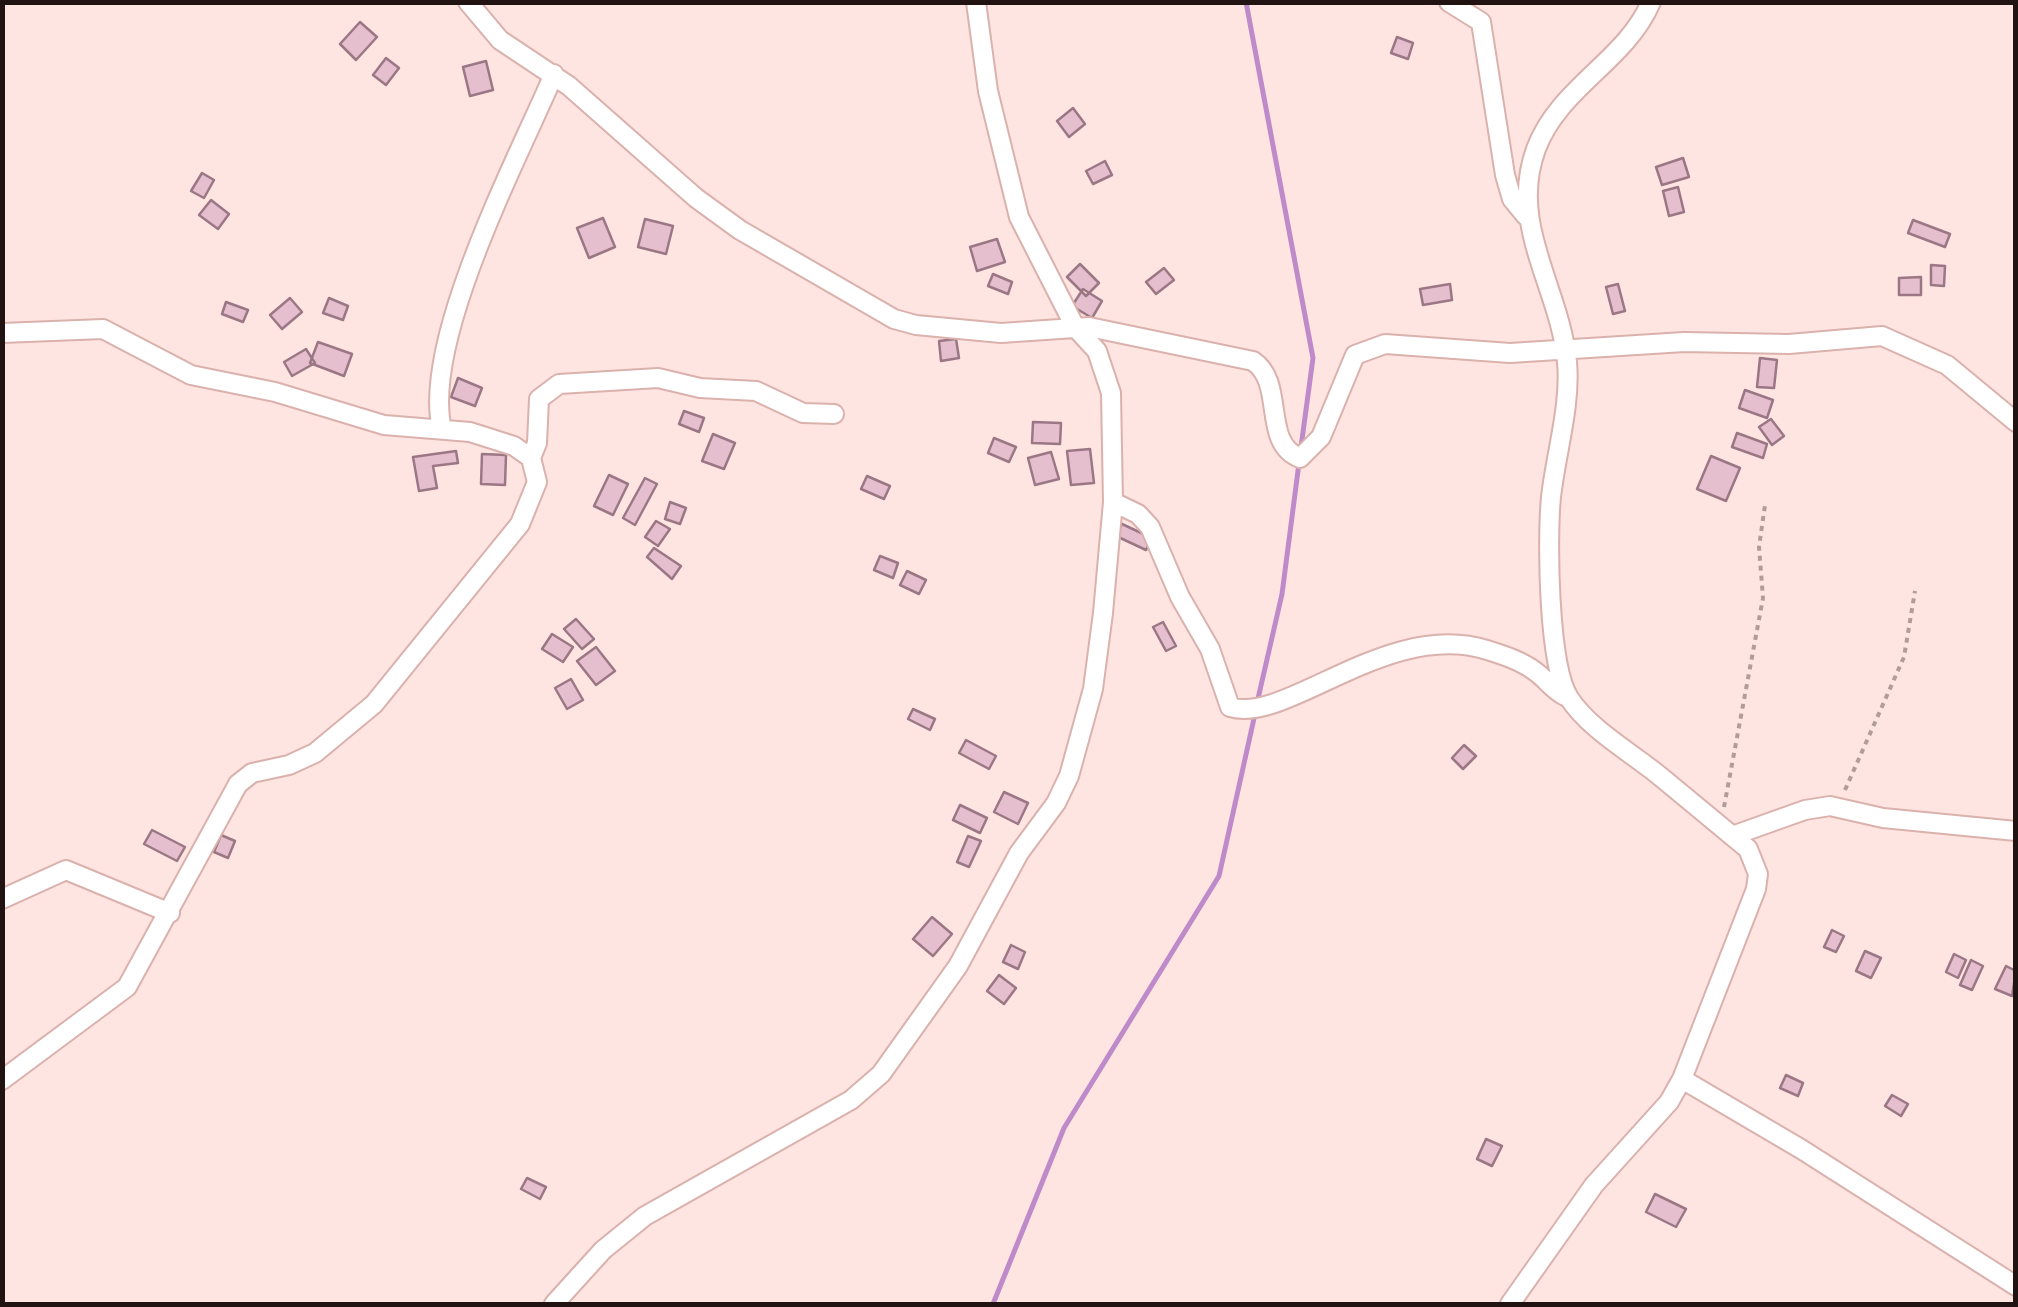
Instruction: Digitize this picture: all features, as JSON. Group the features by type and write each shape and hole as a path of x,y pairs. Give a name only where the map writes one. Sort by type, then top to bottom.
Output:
{"street":[{"path":"468,2 500,40 554,74 670,176 740,230 894,319 916,326 1001,333 1075,327 1106,330 1253,361 1270,382 1279,434 1287,451 1300,458 1321,437 1356,355 1370,346 1455,352 1565,352 1684,342 1789,344 1858,334 1882,336 1946,365 2016,422"},
{"path":"554,1304 603,1250 645,1216 862,1092 894,1057 958,966 1019,853 1056,803 1069,776 1092,690 1114,502 1107,370 1075,327 1019,217 988,91 976,2"},
{"path":"1449,2 1480,22 1508,188 1526,216"},
{"path":"1570,699 1556,665 1550,532 1567,379 1565,352 1556,304 1533,250 1526,216 1535,152 1548,123 1563,100 1634,31 1652,2"},
{"path":"442,429 440,399 454,310 554,74"},
{"path":"2,333 102,329 191,375 276,392 384,425 492,438 531,458"},
{"path":"2,1080 127,987 170,913 208,833 242,778 303,760 348,729 374,704 502,548 530,508 536,482 531,458 537,443 539,399 559,384 658,378 700,388 756,391 803,413 834,414"},
{"path":"1114,502 1138,514 1150,527 1174,585 1210,648 1230,706 1247,709 1268,704 1374,658 1433,644 1470,646 1509,658 1536,672 1727,831 1756,862 1756,890 1703,1035 1682,1079 1669,1102 1594,1185 1510,1304"},
{"path":"1727,831 1805,810 1835,807 1884,818 2016,831"},
{"path":"2,899 66,870 170,913"},
{"path":"1682,1079 1767,1128 2016,1286"}],"path":[{"path":"1727,831 1763,598 1759,546 1765,504"},
{"path":"1835,807 1866,750 1904,656 1915,591"}],"building":[{"path":"360,22 377,37 356,60 340,44"},
{"path":"1397,37 1413,43 1408,59 1391,53"},
{"path":"386,58 399,68 386,85 373,75"},
{"path":"486,61 493,90 470,96 463,67"},
{"path":"1073,108 1085,124 1069,137 1057,121"},
{"path":"1683,158 1689,177 1662,185 1656,167"},
{"path":"1105,161 1112,175 1093,184 1086,171"},
{"path":"202,173 214,180 204,198 191,191"},
{"path":"1678,187 1684,212 1669,216 1663,191"},
{"path":"211,200 229,214 218,229 199,215"},
{"path":"603,218 615,247 589,258 577,228"},
{"path":"645,219 673,226 666,254 638,247"},
{"path":"1913,220 1950,234 1945,247 1908,233"},
{"path":"997,239 1005,262 977,271 970,247"},
{"path":"1080,264 1099,283 1086,296 1067,277"},
{"path":"1931,265 1945,266 1944,286 1931,285"},
{"path":"1164,268 1174,280 1156,294 1146,282"},
{"path":"993,274 1012,282 1008,294 988,286"},
{"path":"1921,277 1921,295 1899,295 1899,278"},
{"path":"1450,284 1452,300 1423,305 1420,289"},
{"path":"1618,284 1625,311 1613,314 1606,287"},
{"path":"1083,289 1102,301 1092,318 1072,306"},
{"path":"290,298 302,312 282,329 270,315"},
{"path":"329,298 348,306 343,320 323,313"},
{"path":"226,302 248,310 243,322 222,314"},
{"path":"956,339 959,358 941,361 939,341"},
{"path":"318,342 352,354 344,376 310,363"},
{"path":"306,349 315,363 292,376 284,362"},
{"path":"1760,358 1777,360 1774,388 1757,387"},
{"path":"458,378 482,388 475,406 451,397"},
{"path":"1745,390 1773,400 1767,418 1739,408"},
{"path":"684,411 704,418 699,432 679,424"},
{"path":"1771,419 1784,436 1772,445 1759,427"},
{"path":"1033,422 1061,423 1060,444 1032,443"},
{"path":"1737,433 1767,444 1763,458 1732,447"},
{"path":"713,434 735,443 724,469 702,461"},
{"path":"994,438 1016,447 1009,462 988,453"},
{"path":"1090,449 1094,483 1071,485 1067,451"},
{"path":"456,451 458,463 433,466 437,488 419,491 413,457"},
{"path":"1051,452 1059,479 1035,485 1028,458"},
{"path":"482,454 506,455 505,485 481,484"},
{"path":"1711,456 1740,468 1726,501 1697,489"},
{"path":"609,475 628,484 613,515 594,506"},
{"path":"867,476 890,486 884,499 861,489"},
{"path":"645,478 657,484 635,525 623,518"},
{"path":"670,502 686,508 680,524 665,519"},
{"path":"656,521 670,529 658,546 645,537"},
{"path":"1122,524 1152,538 1146,550 1116,536"},
{"path":"654,548 681,566 672,579 647,557"},
{"path":"880,556 898,563 893,578 874,570"},
{"path":"907,571 926,580 919,594 900,585"},
{"path":"576,619 594,639 582,649 564,629"},
{"path":"1163,622 1176,646 1166,651 1153,627"},
{"path":"552,634 573,647 563,662 542,649"},
{"path":"596,647 615,671 596,685 577,661"},
{"path":"571,679 583,700 567,709 555,688"},
{"path":"913,709 935,719 930,730 908,719"},
{"path":"966,740 996,756 989,769 959,753"},
{"path":"1464,745 1476,756 1463,769 1452,758"},
{"path":"1004,792 1028,803 1018,824 994,812"},
{"path":"960,805 987,818 980,833 953,820"},
{"path":"152,830 185,847 177,861 144,844"},
{"path":"221,835 235,841 228,858 214,852"},
{"path":"968,836 981,841 969,867 957,862"},
{"path":"932,917 952,934 933,956 913,939"},
{"path":"1832,930 1844,936 1836,952 1824,947"},
{"path":"1011,945 1025,952 1018,969 1003,962"},
{"path":"1865,951 1881,958 1871,978 1856,971"},
{"path":"1954,954 1966,960 1958,978 1946,972"},
{"path":"1971,960 1983,966 1972,990 1960,985"},
{"path":"2006,966 2016,971 2012,996 1995,989"},
{"path":"999,975 1016,988 1004,1004 987,991"},
{"path":"1786,1075 1803,1083 1798,1096 1780,1088"},
{"path":"1892,1095 1908,1104 1901,1116 1885,1106"},
{"path":"1486,1139 1502,1146 1492,1166 1477,1159"},
{"path":"527,1178 546,1187 540,1199 521,1189"},
{"path":"1655,1194 1686,1209 1676,1227 1646,1212"}],"waterway":[{"path":"1246,2 1313,358 1301,447"},
{"path":"1257,703 1282,594 1299,463"},
{"path":"993,1304 1064,1128 1219,876 1255,714"}]}
